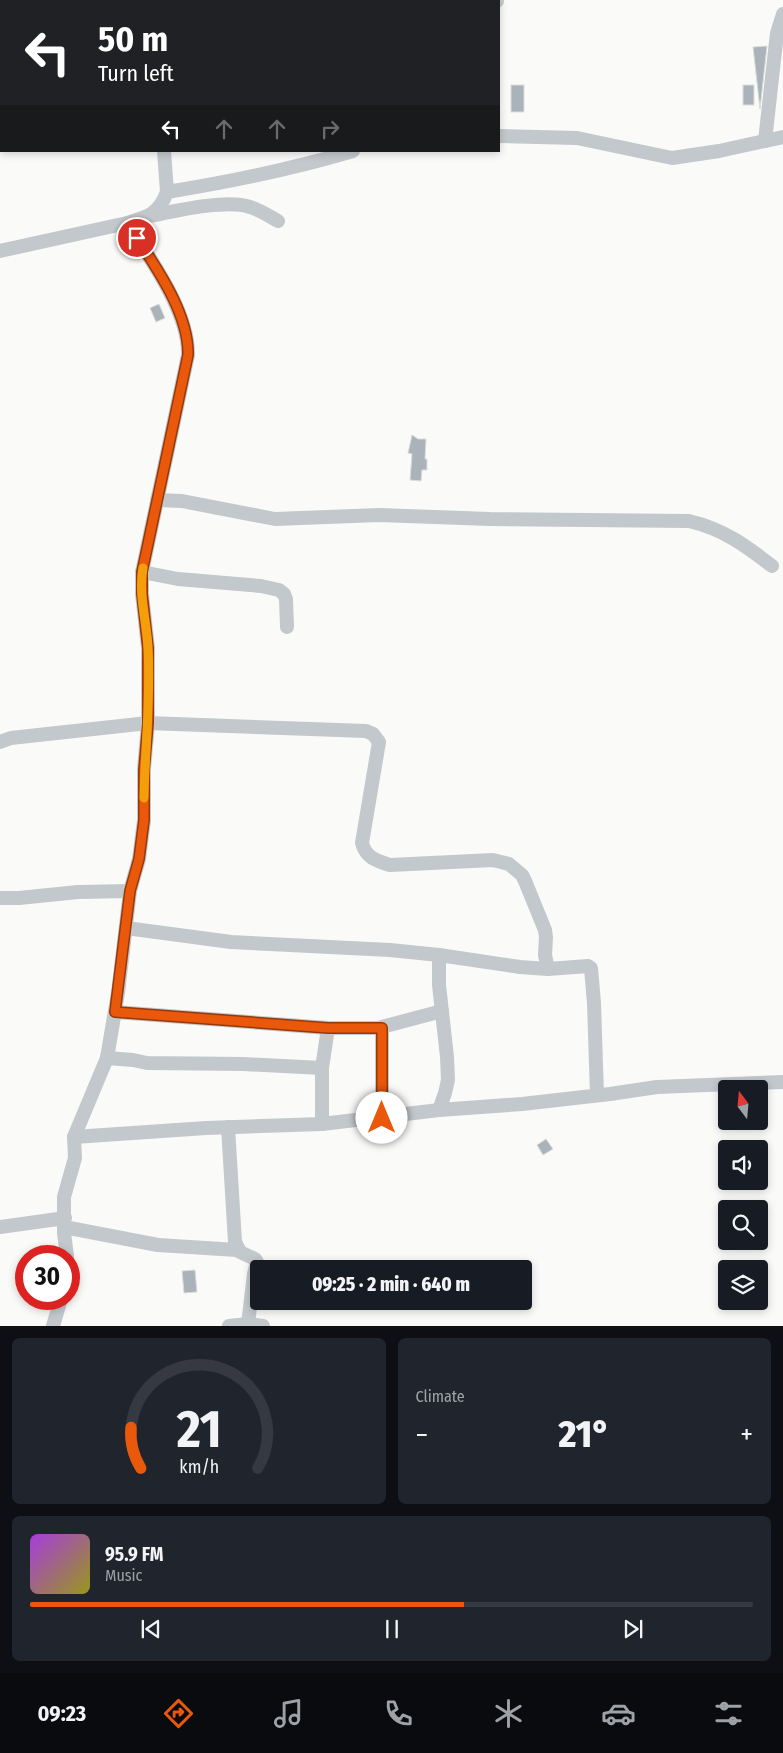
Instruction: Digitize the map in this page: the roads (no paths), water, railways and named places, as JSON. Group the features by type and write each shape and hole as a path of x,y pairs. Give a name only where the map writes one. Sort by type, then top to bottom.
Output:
{"street":[{"path":"765,141 777,33 783,14"},
{"path":"500,136 577,138 672,158 719,151 783,137"},
{"path":"149,216 160,206 166,192 164,152"},
{"path":"166,192 223,182 349,152"},
{"path":"0,251 127,223 149,216 201,206 249,206 278,221"},
{"path":"66,1245 64,1197 75,1158 74,1137 107,1058 115,1012 130,891 139,859 144,820 144,770 148,723 148,648 142,594 142,572 188,355 188,338 172,298 157,269 127,223"},
{"path":"157,500 194,503 275,519 378,515 490,519 689,521 710,526 732,537 772,566"},
{"path":"142,572 178,579 261,586 280,590 286,598 287,627"},
{"path":"0,742 11,738 148,723 366,731 373,734 379,742 362,843 366,853 377,861 390,865 493,860 509,864 522,875 544,926 546,938 545,955 548,969"},
{"path":"0,898 78,892 130,891"},
{"path":"126,928 231,942 390,950 520,967 548,969 585,965 592,968 597,1095"},
{"path":"439,955 439,985 448,1080 439,1110"},
{"path":"115,1012 328,1028 382,1028 442,1011"},
{"path":"322,1124 322,1068 328,1028"},
{"path":"382,1028 382,1118"},
{"path":"107,1058 147,1063 243,1064 322,1068"},
{"path":"74,1137 228,1127 322,1124 439,1110 522,1104 657,1087 783,1082"},
{"path":"228,1127 234,1242 237,1250 255,1259 257,1262 248,1324"},
{"path":"0,1227 64,1223 158,1246 237,1250"},
{"path":"53,1326 58,1310"},
{"path":"229,1326 248,1324 264,1326"}]}
